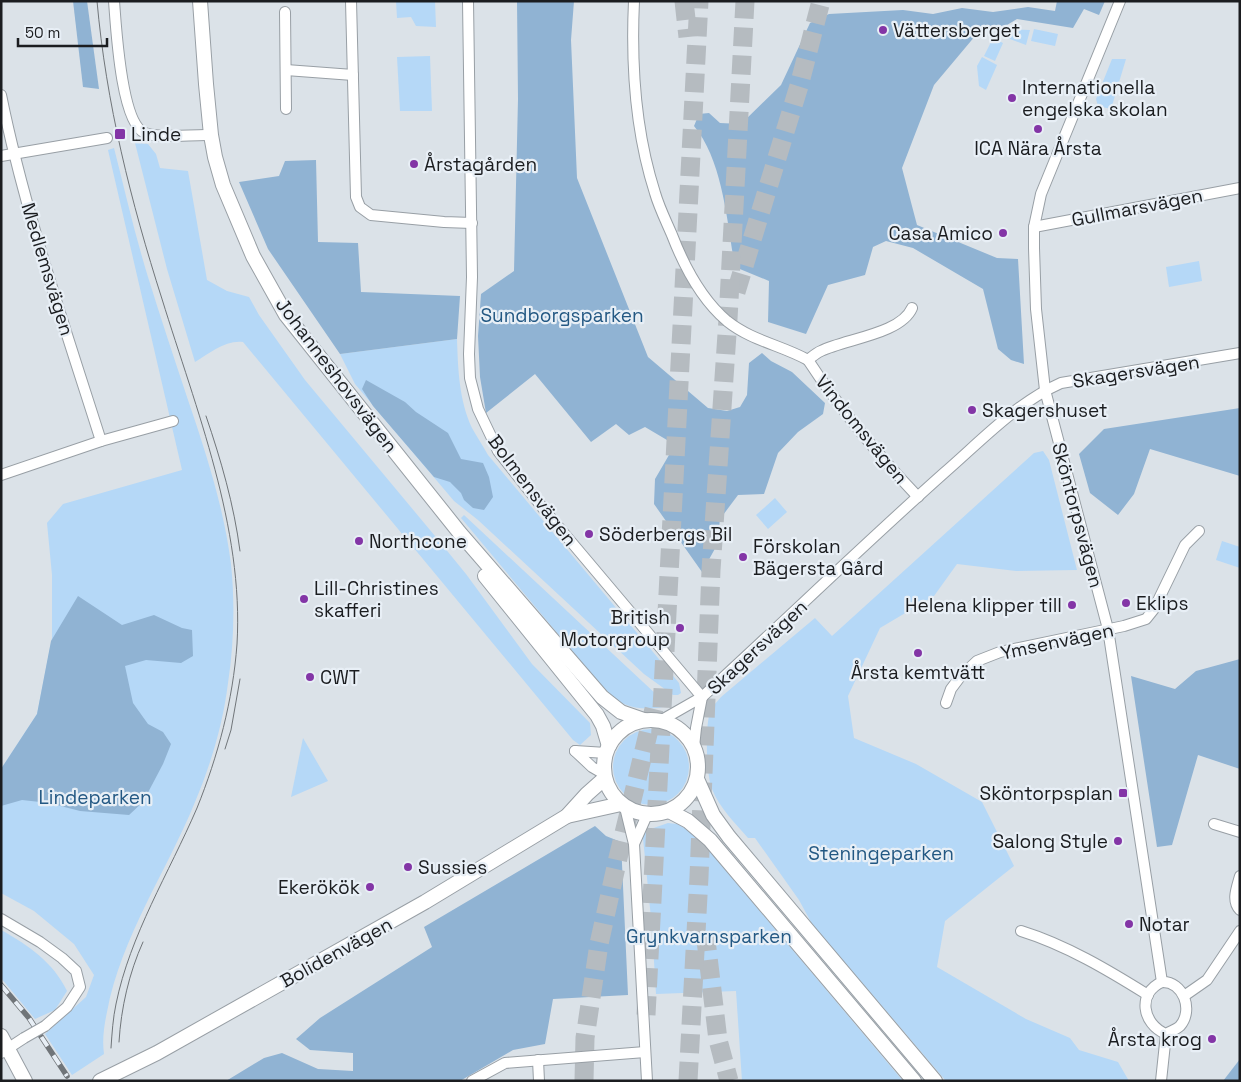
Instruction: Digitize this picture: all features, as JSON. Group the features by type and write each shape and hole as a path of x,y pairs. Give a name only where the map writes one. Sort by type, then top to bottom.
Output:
{"main road":[{"name":"Johanneshovsvägen","path":"200,1 211,135 223,185 253,256 286,315 459,532 602,697 620,712 644,720"},
{"name":"Johanneshovsvägen","path":"459,532 482,573 597,715 603,726 607,749"},
{"path":"644,720 660,721 668,723 684,733 694,748 699,768 697,778 687,798 679,806 669,811 647,815 623,805 611,792 605,776 607,749 618,734 630,725 644,720"},
{"name":"Bolidenvägen","path":"100,1081 157,1053 425,902 567,816 605,776"},
{"path":"697,778 713,815 729,837 935,1081"},
{"name":"Bolidenvägen","path":"567,816 623,805"},
{"path":"669,811 688,821 710,840 914,1081"},
{"path":"1,1036 5,1051 24,1081"}],"street":[{"path":"114,1 117,38 128,107 137,126 144,133 154,135 211,135"},
{"path":"352,1 352,75 356,197 360,207 371,216 472,223"},
{"name":"Bolmensvägen","path":"468,1 472,223 469,354 470,378 478,409 498,451 546,512 702,697"},
{"path":"634,1 633,66 637,111 643,147 655,193 678,251 704,297 726,320 740,331 755,339 791,351 808,360 819,352 870,335 902,321 908,317 912,308"},
{"name":"Sköntorpsvägen","path":"1120,1 1041,194 1034,227 1036,309 1045,390 1108,629 1162,982"},
{"path":"285,12 286,109"},
{"path":"286,70 352,75"},
{"name":"Medlemsvägen","path":"1,95 31,218 101,441"},
{"path":"1,156 107,138"},
{"name":"Gullmarsvägen","path":"1034,227 1240,188"},
{"name":"Skagersvägen","path":"660,721 702,697 918,497 1015,411 1045,390 1061,383 1240,353"},
{"name":"Vindomsvägen","path":"808,360 826,387 885,463 918,497"},
{"path":"1,475 101,441 173,421"},
{"name":"Ymsenvägen","path":"946,703 960,677 977,661 1000,652 1131,624 1146,619 1154,609 1185,545 1199,531"},
{"name":"Skagersvägen","path":"694,748 702,697"},
{"path":"605,776 575,752 607,749"},
{"path":"623,805 634,844 647,1081"},
{"path":"634,844 647,815"},
{"path":"1214,824 1240,832"},
{"path":"1240,876 1235,899 1237,908 1240,910"},
{"path":"1,919 40,942 76,971 80,987 67,1007 45,1026 5,1051"},
{"path":"1021,931 1039,936 1090,961 1148,994"},
{"path":"1184,996 1207,980 1240,931"},
{"path":"1162,982 1170,982 1178,987 1184,996 1186,1008 1184,1019 1179,1027 1166,1034 1152,1024 1147,1014 1146,1005 1148,994 1154,986 1162,982"},
{"path":"1161,1081 1166,1034"},
{"path":"472,1081 506,1062 645,1052"},
{"path":"538,1060 539,1081"}],"green space":[{"path":"73,1 87,1 99,89 83,87"},
{"path":"396,1 435,1 436,27 416,26 411,17 397,18"},
{"name":"Sundborgsparken","path":"517,1 574,1 571,40 577,178 648,357 708,408 727,411 740,407 747,395 749,363 762,353 771,361 792,372 825,403 823,414 798,432 778,453 764,494 738,495 720,519 717,545 702,572 654,504 655,479 669,455 667,440 645,427 629,435 616,424 591,442 535,374 486,413 480,377 478,336 481,294 514,271 518,99"},
{"path":"1057,1 1105,1 1099,15 1084,9 1073,28 1017,19 1007,25 981,29 934,85 902,168 917,225 997,258 1018,259 1024,364 1011,360 998,349 983,289 913,248 886,241 873,247 865,275 828,285 806,334 768,322 769,281 735,267 718,174 704,140 694,126 699,114 709,113 720,123 741,124 781,85 810,23 829,14 903,10 933,14 962,8 993,12 1028,7 1055,11"},
{"path":"998,29 1030,30 1026,45 996,34"},
{"path":"1034,29 1058,34 1055,46 1031,41"},
{"path":"993,38 1003,43 995,61 984,56"},
{"path":"430,56 432,111 400,111 397,57"},
{"path":"982,57 997,65 986,90 979,86 977,66"},
{"path":"1112,59 1126,59 1111,109 1098,106 1096,99"},
{"path":"135,143 148,144 156,154 160,168 188,171 207,280 227,291 249,297 259,315 305,380 466,574 532,664 590,723 591,735 580,745 573,740 243,342 224,345 195,362 167,269"},
{"name":"Lindeparken","path":"114,148 143,261 202,443 219,503 231,564 233,638 226,698 220,729 201,788 184,828 123,957 106,1017 103,1038 104,1054 72,1075 45,1034 86,997 94,975 74,944 34,911 1,893 1,769 37,714 52,638 52,575 47,523 63,504 182,470 108,150"},
{"path":"316,160 318,242 358,243 361,292 460,296 457,339 340,354 268,249 239,182 279,176 285,161"},
{"path":"1199,261 1202,281 1169,287 1166,267"},
{"path":"457,339 459,373 464,406 472,428 488,455 679,683 681,693 678,695 673,695 644,674 478,520 454,501 355,384 340,354"},
{"path":"366,380 405,402 416,412 448,433 461,459 483,463 489,477 493,497 484,510 473,508 450,482 434,477 373,406 362,389"},
{"path":"1240,408 1240,476 1150,449 1134,494 1118,515 1090,493 1079,454 1104,429"},
{"name":"Steningeparken","path":"1043,451 1049,460 1077,570 1016,571 957,564 934,596 880,628 848,696 854,738 916,764 982,802 1014,866 945,921 937,967 1026,1019 1070,1038 1079,1050 1118,1062 1129,1081 946,1081 812,924 799,900 755,838 748,838 719,802 712,789 708,773 708,719 711,710 721,697 815,618 832,636 1034,453"},
{"path":"775,498 787,512 768,529 756,515"},
{"path":"464,515 658,696 672,704 654,708 635,707 624,704 611,695 461,518"},
{"path":"1222,541 1240,547 1240,568 1216,560"},
{"path":"78,596 122,625 154,615 182,628 192,630 193,656 181,663 146,660 125,666 133,703 148,724 163,732 171,744 143,802 129,815 80,811 49,803 22,800 1,806 1,769 37,714 51,641"},
{"path":"1240,659 1240,769 1198,755 1172,845 1157,847 1131,676 1175,689 1196,671"},
{"path":"644,729 658,729 672,735 683,746 689,760 686,782 678,794 658,805 644,805 630,799 619,788 613,774 613,760 619,746 630,735"},
{"path":"303,738 328,781 291,797"},
{"name":"Grynkvarnsparken","path":"668,823 677,824 695,834 903,1081 742,1081 736,991 656,994 643,838 645,831"},
{"path":"595,826 606,836 621,842 628,995 553,999 545,1044 513,1050 460,1081 226,1081 264,1058 282,1053 318,1069 353,1071 353,1053 310,1050 296,1039 320,1018 432,947 424,927"},
{"path":"1,930 39,955 55,971 67,991 55,1010 35,1019 1,978"},
{"path":"1240,1059 1240,1081 1223,1081"}],"tunnel":[{"path":"684,1 688,37"},
{"path":"646,1015 699,1"},
{"path":"688,1081 699,877 711,570 728,319 745,1"},
{"path":"736,292 799,86 821,1"},
{"path":"584,1081 585,1038 599,944 654,709"},
{"path":"705,932 718,1040 729,1081"}],"tram line":[{"path":"97,1 113,115 121,152 140,226 215,469 233,557 237,600 235,665 228,707 218,748 197,808 151,904 122,978 113,1020 111,1048"},
{"path":"206,416 226,483 240,551"},
{"path":"225,749 231,730 240,679"},
{"path":"119,1042 126,991 143,942"}],"railway":[{"path":"1,985 29,1018 67,1076"}],"place":[{"name":"Vättersberget","path":"883,30"},
{"name":"Internationella engelska skolan","path":"1012,98"},
{"name":"ICA Nära Årsta","path":"1038,129"},
{"name":"Linde","path":"120,134"},
{"name":"Årstagården","path":"414,164"},
{"name":"Casa Amico","path":"1003,233"},
{"name":"Skagershuset","path":"972,410"},
{"name":"Söderbergs Bil","path":"589,534"},
{"name":"Northcone","path":"359,541"},
{"name":"Förskolan Bägersta Gård","path":"743,557"},
{"name":"Lill-Christines skafferi","path":"304,599"},
{"name":"Eklips","path":"1126,603"},
{"name":"Helena klipper till","path":"1072,605"},
{"name":"British Motorgroup","path":"680,628"},
{"name":"Årsta kemtvätt","path":"918,653"},
{"name":"CWT","path":"310,677"},
{"name":"Sköntorpsplan","path":"1123,793"},
{"name":"Salong Style","path":"1118,841"},
{"name":"Sussies","path":"408,867"},
{"name":"Ekerökök","path":"370,887"},
{"name":"Notar","path":"1129,924"},
{"name":"Årsta krog","path":"1212,1039"}]}
